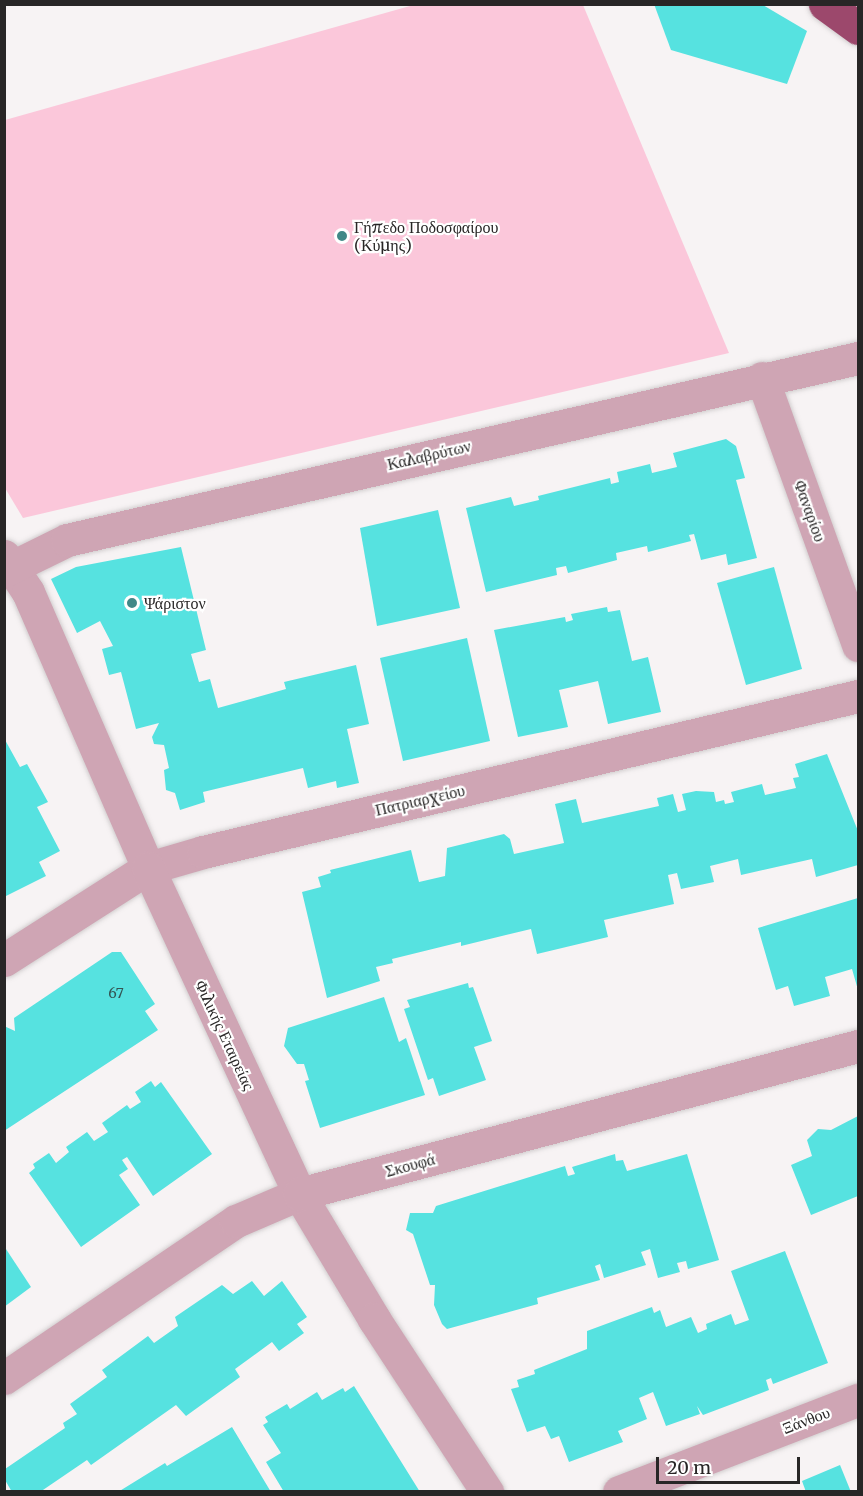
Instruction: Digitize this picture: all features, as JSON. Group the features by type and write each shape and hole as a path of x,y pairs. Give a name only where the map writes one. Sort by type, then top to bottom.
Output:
{"highway":[{"path":"825,4 858,28"},
{"path":"854,4 858,9"}],"street":[{"name":"Καλαβρύτων","path":"7,564 67,540 762,378 858,358"},
{"name":"Φαναρίου","path":"762,378 858,645"},
{"name":"Φιλικής Εταιρείας","path":"7,564 28,592 148,868 299,1194 374,1319 487,1491"},
{"name":"Πατριαρχείου","path":"4,960 148,868 203,852 858,696"},
{"name":"Σκουφά","path":"4,1378 236,1221 299,1194 858,1046"},
{"name":"Ξάνθου","path":"619,1491 858,1400"}],"shaded area":[{"name":"Γήπεδο Ποδοσφαίρου (Κύμης)","path":"417,4 583,5 729,353 23,518 5,488 5,120"}],"building":[{"path":"654,4 761,4 807,31 787,84 671,50"},
{"path":"726,439 736,446 745,478 736,480 757,558 728,565 726,554 701,560 694,534 689,535 691,541 648,552 647,546 616,553 617,560 568,573 566,566 556,568 557,575 486,592 466,508 511,497 514,506 539,500 538,496 610,478 611,484 619,482 617,472 650,464 652,473 677,467 673,453"},
{"path":"438,510 460,608 377,626 360,528"},
{"path":"181,547 206,650 191,654 199,682 210,679 218,708 286,689 284,682 356,665 369,724 347,729 359,783 337,788 336,781 308,788 303,768 203,792 205,802 180,810 175,793 166,790 164,770 169,768 164,745 154,744 152,737 159,723 136,729 121,672 109,675 102,649 113,646 100,621 77,633 51,579 76,567"},
{"path":"774,567 802,669 746,685 717,583"},
{"path":"607,607 608,612 620,610 632,661 648,657 661,712 608,724 598,681 559,690 568,727 518,737 494,630 565,617 566,622 573,620 571,614"},
{"path":"467,638 490,741 403,761 380,658"},
{"path":"4,738 20,767 27,764 48,802 37,807 60,851 39,862 46,876 4,897"},
{"path":"827,754 858,831 858,865 816,877 812,859 741,875 738,859 710,866 714,882 681,889 677,873 668,875 674,904 604,920 608,937 537,954 531,929 461,946 461,942 392,959 393,963 376,967 380,981 327,998 302,892 321,887 318,877 331,873 330,870 411,850 419,882 445,876 447,848 504,834 510,839 514,854 564,843 555,804 576,799 582,823 659,806 657,798 673,794 678,812 686,810 682,794 696,791 714,792 716,802 724,800 725,804 734,802 731,792 762,784 765,795 796,788 793,778 799,777 795,764"},
{"path":"858,898 858,990 852,969 825,977 830,996 794,1006 788,986 776,990 758,928"},
{"path":"112,952 121,952 155,1004 145,1011 158,1030 4,1131 4,1026 15,1031 14,1018"},
{"path":"468,983 469,988 473,987 492,1041 474,1047 486,1080 439,1096 433,1078 428,1080 404,1009 410,1007 407,1000"},
{"path":"384,997 399,1042 406,1038 425,1095 320,1128 305,1081 309,1080 304,1064 297,1064 284,1046 288,1028"},
{"path":"151,1081 155,1087 161,1082 212,1154 153,1196 127,1157 122,1160 128,1169 119,1175 140,1205 81,1247 29,1173 35,1168 33,1164 49,1153 56,1163 69,1152 66,1147 87,1132 94,1141 108,1132 102,1123 127,1105 130,1109 141,1102 135,1092"},
{"path":"858,1116 858,1196 811,1215 791,1165 812,1156 807,1140 818,1129 831,1130"},
{"path":"615,1154 616,1161 623,1160 627,1171 687,1154 719,1260 688,1269 686,1261 677,1263 680,1272 658,1278 650,1249 641,1252 646,1265 604,1278 600,1264 595,1266 600,1280 537,1298 538,1304 447,1329 442,1324 434,1305 435,1285 430,1285 413,1234 406,1230 410,1213 433,1213 436,1206 565,1166 568,1176 575,1174 572,1167"},
{"path":"4,1246 31,1287 4,1307"},
{"path":"785,1251 828,1363 773,1384 771,1378 766,1380 769,1390 703,1415 697,1406 700,1414 666,1426 653,1392 639,1398 647,1419 618,1431 623,1442 569,1462 559,1436 551,1439 545,1426 527,1432 511,1389 519,1387 517,1380 535,1374 534,1370 587,1349 587,1331 652,1307 654,1313 660,1310 666,1327 691,1317 698,1333 707,1329 706,1324 731,1314 735,1325 749,1320 731,1271"},
{"path":"252,1281 264,1296 282,1281 307,1317 297,1324 304,1333 279,1351 272,1342 235,1369 240,1377 186,1416 176,1405 91,1465 87,1460 40,1492 12,1492 5,1480 5,1469 65,1428 63,1423 77,1414 70,1404 107,1377 102,1370 148,1336 154,1343 178,1326 175,1317 222,1285 233,1294"},
{"path":"354,1386 420,1492 284,1492 266,1462 281,1453 263,1425 268,1422 265,1417 287,1404 290,1409 317,1392 322,1400 343,1388 345,1392"},
{"path":"232,1427 271,1492 118,1492 165,1463 167,1466"},
{"path":"840,1465 851,1492 806,1492 802,1481"}],"place":[{"name":"Γήπεδο Ποδοσφαίρου (Κύμης)","path":"342,236"},
{"name":"Ψάριστον","path":"132,603"}]}
